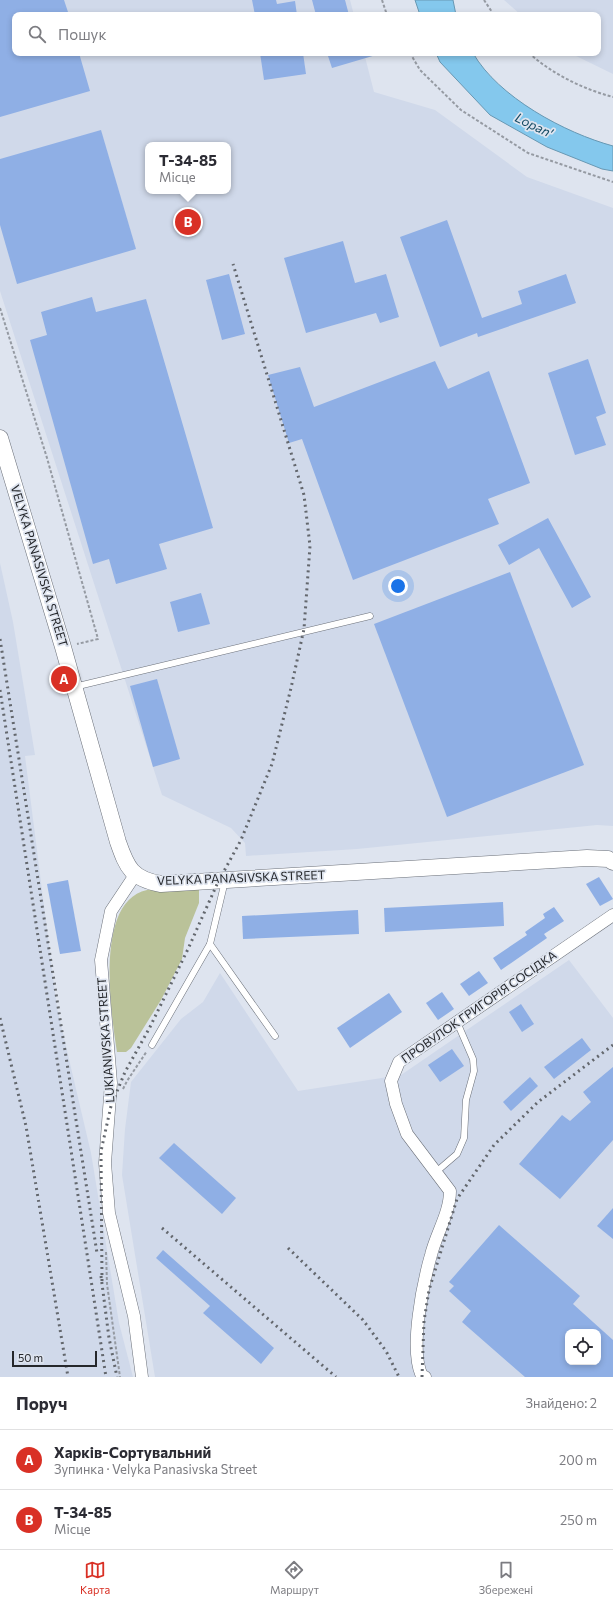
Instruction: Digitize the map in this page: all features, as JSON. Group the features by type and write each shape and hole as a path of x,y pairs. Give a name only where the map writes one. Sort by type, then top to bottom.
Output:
{"street":[{"name":"VELYKA PANASIVSKA STREET","path":"0,438 74,687 118,842 126,864 136,875 147,881 161,884 587,858 608,859 613,862"},
{"name":"LUKIANIVSKA STREET","path":"136,875 111,911 101,960 111,1083 105,1163 109,1212 134,1316 142,1377"},
{"name":"ПРОВУЛОК ГРИГОРІЯ СОСІДКА","path":"425,1377 422,1376 418,1369 417,1339 419,1311 431,1255 450,1202 450,1191 407,1134 396,1104 391,1081 399,1062 613,915"}],"lane":[{"path":"74,687 370,616"},
{"path":"152,1045 210,944 226,881"},
{"path":"210,944 275,1036"},
{"path":"436,1172 458,1154 464,1138 466,1100 474,1071 473,1059 457,1022"}],"path":[{"path":"382,0 386,12"},
{"path":"484,0 492,12"},
{"path":"412,56 420,70 461,110 528,153 613,182"},
{"path":"532,56 541,64 591,91 613,97"},
{"path":"0,308 47,458 98,639 70,646"},
{"path":"121,1095 126,1081 152,1045"},
{"path":"106,1250 107,1284 120,1377"}],"shaded area":[{"path":"0,0 350,0 353,12 12,12 12,56 365,56 374,92 435,110 527,177 613,208 613,826 597,825 357,849 246,856 245,843 231,828 162,795 0,291"},
{"path":"504,0 613,0 613,74 576,56 601,56 601,12 518,12"},
{"path":"0,563 13,622 35,755 25,756 57,1008 91,1153 119,1323 133,1377 0,1377"},
{"path":"569,960 613,1018 613,1377 155,1377 122,1175 125,1129 131,1082 181,1019 203,1002 220,973 298,1091 401,1075"}],"green space":[{"path":"199,888 199,903 185,938 182,959 161,1000 131,1048 126,1052 117,1052 110,987 110,961 113,936 119,915 130,899 147,890"}],"water":[{"path":"415,0 453,0 455,12 419,12"},
{"name":"Lopan'","path":"437,56 475,56 484,69 499,84 534,111 574,132 613,146 613,171 602,169 547,147 490,115 440,62"}],"building":[{"path":"0,0 64,0 68,12 12,12 12,56 80,56 90,91 0,117"},
{"path":"252,0 276,0 277,4 295,1 297,12 254,12"},
{"path":"312,0 345,0 348,12 315,12"},
{"path":"260,56 303,56 306,74 264,80"},
{"path":"328,56 373,56 332,68"},
{"path":"101,130 136,249 17,284 0,225 0,159"},
{"path":"447,220 482,318 522,304 518,291 566,274 576,303 478,337 477,333 440,347 400,237"},
{"path":"343,241 355,283 386,274 399,317 380,323 376,313 306,333 284,258"},
{"path":"229,274 245,334 222,340 206,280"},
{"path":"92,297 96,312 146,299 213,528 159,544 167,569 116,584 109,559 93,564 30,340 47,335 41,312"},
{"path":"588,359 606,413 596,417 606,445 575,455 548,373"},
{"path":"435,361 448,389 489,371 530,483 488,499 499,524 353,580 302,439 289,443 268,375 300,367 314,407"},
{"path":"548,518 591,597 572,608 539,548 509,565 498,545"},
{"path":"510,572 584,765 447,817 374,624"},
{"path":"201,593 210,624 178,632 170,602"},
{"path":"157,679 180,759 153,767 130,686"},
{"path":"599,877 613,899 600,906 586,884"},
{"path":"68,880 81,951 60,954 47,884"},
{"path":"503,902 504,926 385,932 384,908"},
{"path":"554,907 564,921 544,934 547,938 501,970 493,958 527,935 525,932 545,918 543,914"},
{"path":"358,910 359,934 243,939 242,916"},
{"path":"479,971 488,983 469,996 460,984"},
{"path":"442,992 454,1009 438,1020 426,1003"},
{"path":"389,993 402,1012 350,1048 337,1028"},
{"path":"521,1004 534,1024 522,1032 509,1012"},
{"path":"582,1038 591,1050 554,1079 544,1067"},
{"path":"452,1049 464,1066 440,1082 428,1065"},
{"path":"613,1067 613,1140 560,1199 519,1164 562,1115 570,1121 591,1102 583,1092"},
{"path":"530,1077 538,1086 511,1111 503,1102"},
{"path":"174,1143 236,1198 222,1214 159,1158"},
{"path":"613,1208 613,1239 597,1226"},
{"path":"499,1225 580,1296 573,1304 601,1329 565,1329 565,1365 601,1365 601,1329 613,1340 613,1377 525,1377 462,1322 471,1311 449,1291 454,1286 449,1282"},
{"path":"163,1250 274,1348 261,1364 203,1313 210,1306 156,1258"}],"railway":[{"path":"102,1281 101,1151 111,1106 125,1072 149,1029 188,949 218,882 241,840 272,764 304,629 310,546 304,495 233,264"},
{"path":"0,639 97,1253"},
{"path":"0,690 106,1377"},
{"path":"0,1018 26,1126 68,1377"},
{"path":"422,1377 424,1321 429,1290 457,1199 494,1145 538,1102 613,1045"},
{"path":"162,1228 336,1377"},
{"path":"288,1248 363,1320 386,1351 399,1377"},
{"path":"101,1276 109,1338 117,1377"}],"place":[{"name":"Т-34-85","path":"188,222"},
{"name":"Харків-Сортувальний","path":"64,679"}]}
